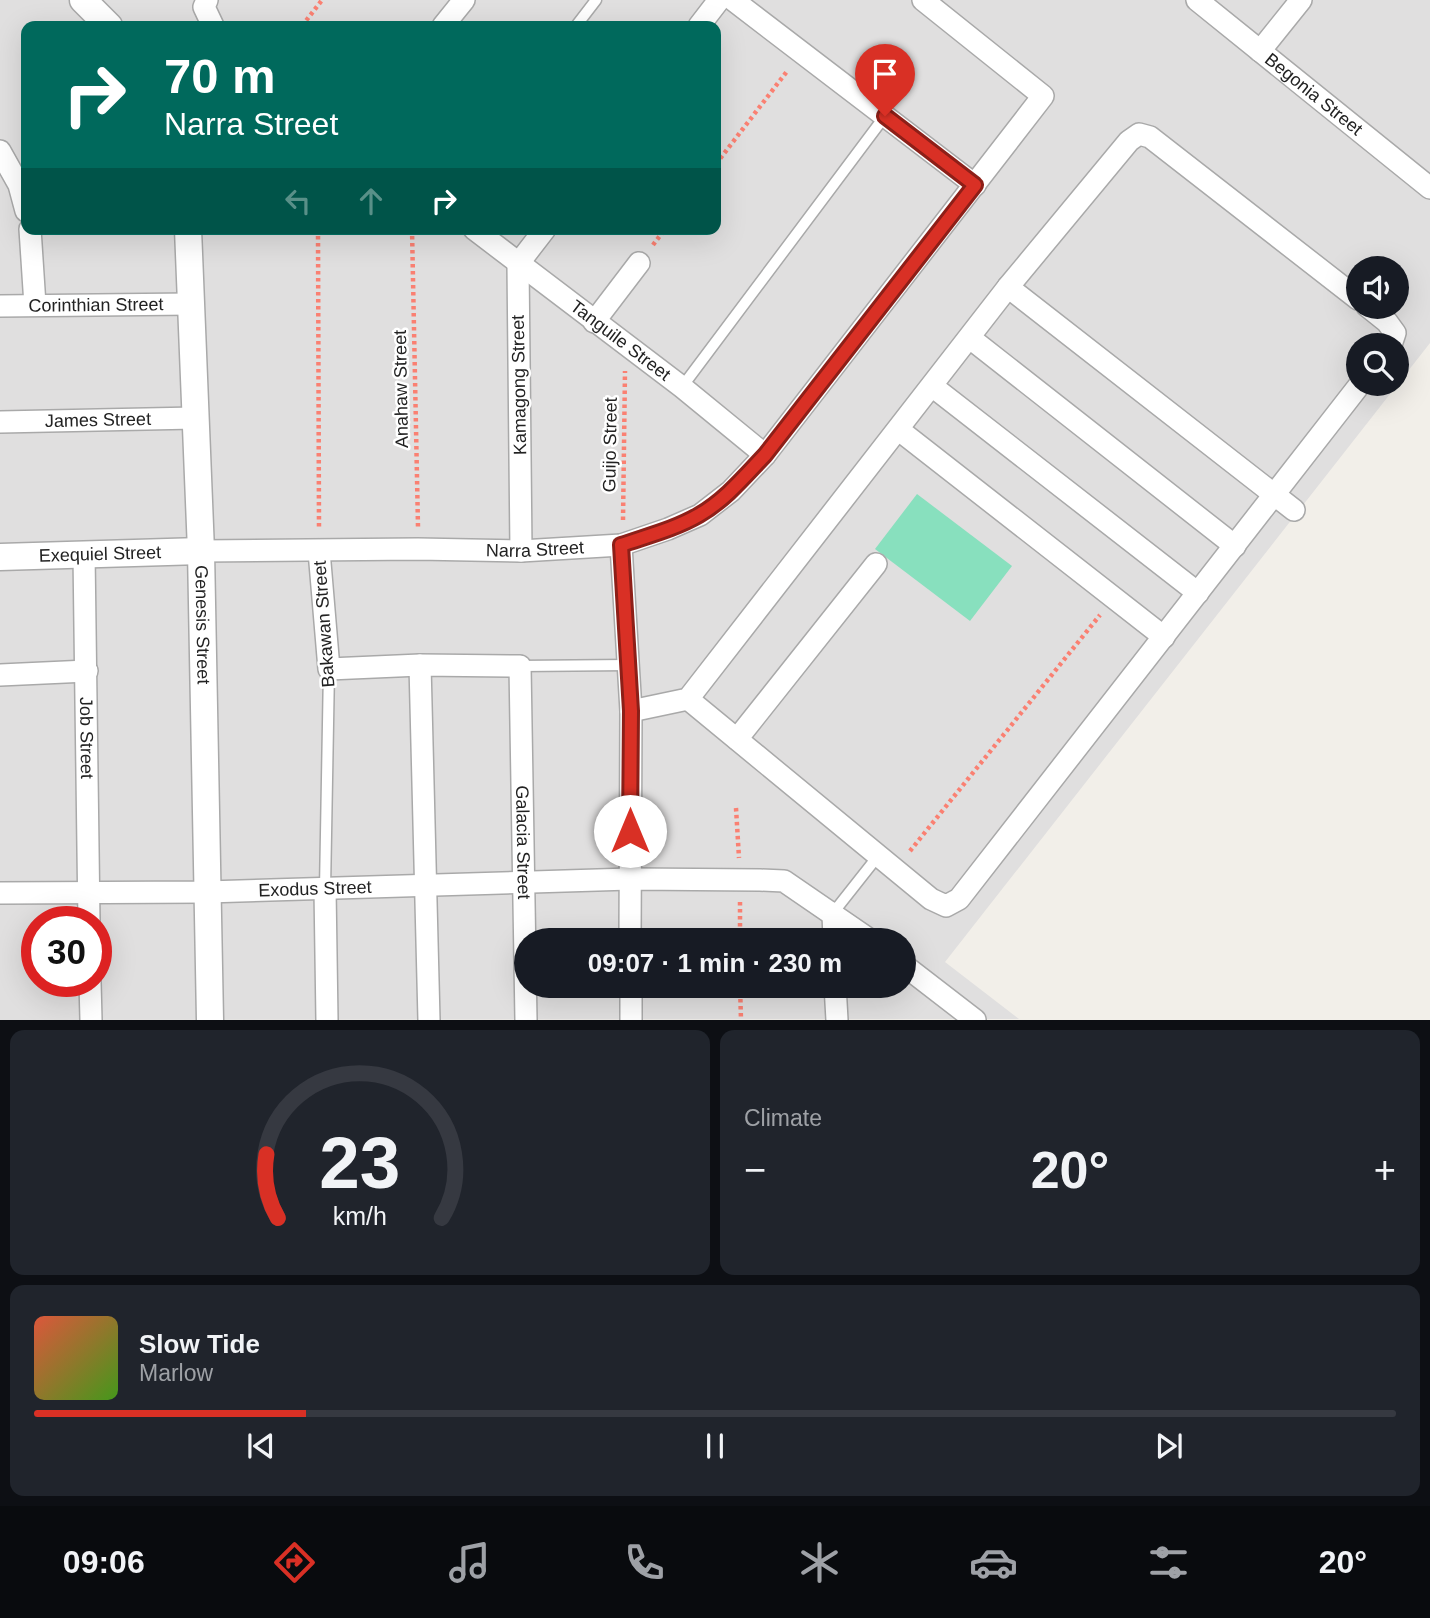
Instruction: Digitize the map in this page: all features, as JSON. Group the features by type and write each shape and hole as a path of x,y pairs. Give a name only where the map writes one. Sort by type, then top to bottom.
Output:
{"street":[{"path":"83,0 104,21"},
{"path":"207,0 204,7 211,21"},
{"path":"447,21 464,0"},
{"path":"703,21 719,0"},
{"path":"733,0 975,185"},
{"name":"Narra Street","path":"201,551 521,551 621,545 700,515 731,491 765,455 1043,96 923,0"},
{"name":"Begonia Street","path":"1197,0 1427,180"},
{"path":"1260,51 1301,0"},
{"path":"631,711 688,699 1008,288 1129,141 1139,134 1150,137 1346,290"},
{"path":"0,151 21,192"},
{"path":"30,235 35,305"},
{"name":"Genesis Street","path":"188,235 201,551 210,1020"},
{"name":"Tanguile Street","path":"481,235 594,323 682,387 765,455"},
{"path":"517,264 540,235"},
{"path":"594,323 639,263"},
{"name":"Kamagong Street","path":"517,264 521,551"},
{"path":"1008,288 1294,510"},
{"name":"Corinthian Street","path":"0,306 192,304"},
{"path":"1383,319 1395,333"},
{"path":"970,338 1235,546"},
{"path":"932,386 1199,593"},
{"path":"688,699 931,899 946,905 959,899 1351,396"},
{"name":"James Street","path":"0,422 195,418"},
{"path":"899,430 1164,638"},
{"path":"621,545 631,711 630,928"},
{"name":"Exequiel Street","path":"0,557 201,551"},
{"name":"Bakawan Street","path":"319,551 329,669"},
{"name":"Job Street","path":"84,554 88,906"},
{"path":"737,739 876,564"},
{"path":"329,669 420,665 520,666"},
{"path":"420,665 429,1020"},
{"name":"Galacia Street","path":"520,666 526,1020"},
{"path":"0,675 87,671"},
{"name":"Exodus Street","path":"0,893 207,892 630,879 740,879 784,881 854,928"},
{"name":"Bakawan Street","path":"325,889 327,1020"},
{"path":"833,913 834,928"},
{"path":"916,974 975,1020"},
{"path":"90,997 91,1020"},
{"path":"631,998 631,1020"},
{"path":"836,998 837,1020"}],"lane":[{"path":"580,21 596,0"},
{"path":"682,387 885,116"},
{"path":"520,666 628,664"},
{"name":"Bakawan Street","path":"325,889 329,669"},
{"path":"833,913 878,856"}],"path":[{"path":"306,21 322,0"},
{"path":"721,157 801,53"},
{"name":"Bakawan Street","path":"318,235 319,551"},
{"name":"Anahaw Street","path":"412,235 418,549"},
{"name":"Guijo Street","path":"621,545 625,346"},
{"path":"895,869 1114,598"},
{"path":"736,808 740,928"},
{"path":"740,998 741,1020"}],"shaded area":[{"path":"0,0 1430,0 1430,343 1409,370 1409,333 1346,333 1346,396 1388,396 945,962 1019,1019 0,1020"}],"green space":[{"path":"917,494 1012,566 970,621 875,549"}],"route":[{"path":"630,831 631,711 621,545 700,515 731,491 765,455 975,185 885,116"}]}
